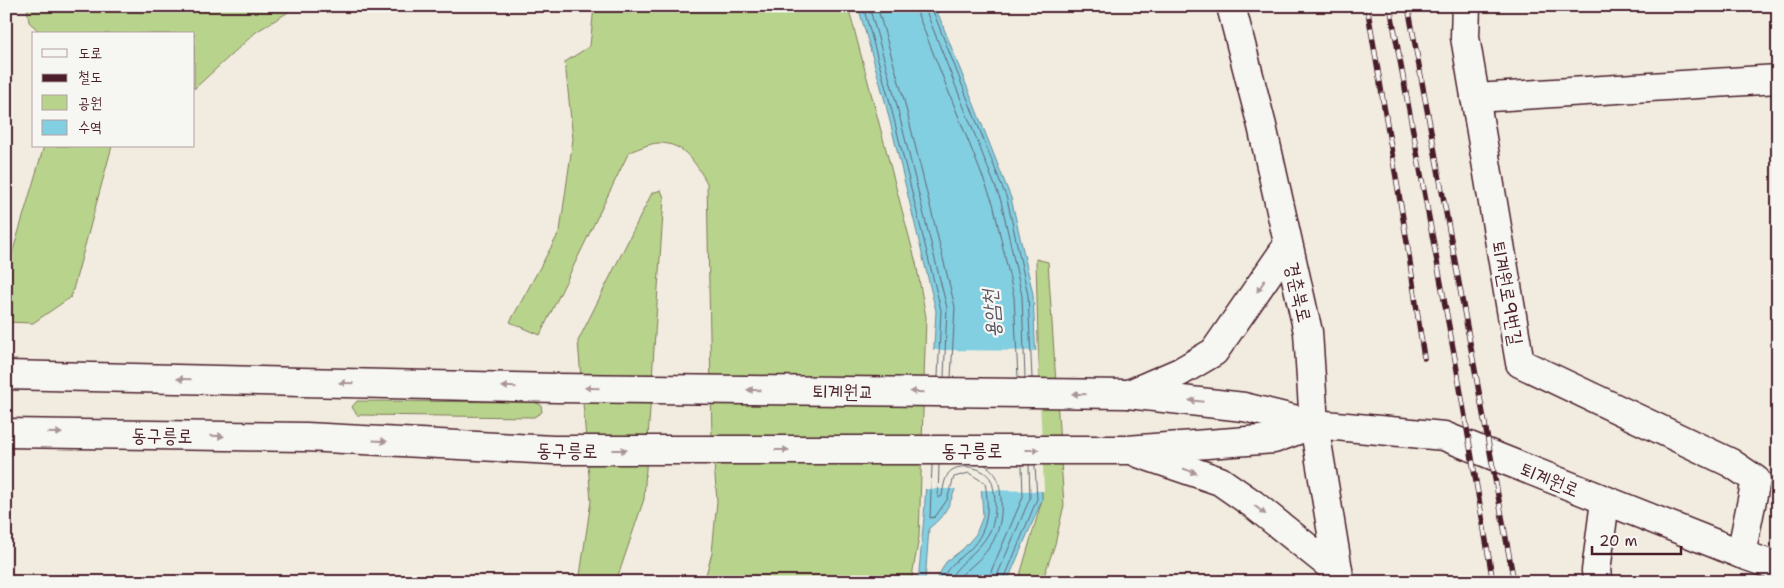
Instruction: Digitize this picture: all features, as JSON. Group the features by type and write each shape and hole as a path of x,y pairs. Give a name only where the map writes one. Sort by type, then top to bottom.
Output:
{"street":[{"name":"경춘북로","path":"1231,6 1262,126 1308,332 1314,424 1339,577"},
{"name":"퇴계원로9번길","path":"1466,6 1465,37 1520,363 1731,463 1756,480 1741,554"},
{"path":"1475,98 1778,79"},
{"path":"1128,394 1180,372 1214,352 1288,245"},
{"name":"퇴계원교","path":"6,375 558,388 1128,394"},
{"name":"퇴계원로","path":"1128,394 1244,407 1314,424 1444,436 1605,501 1778,567"},
{"name":"퇴계원로","path":"1127,450 1274,438 1314,424"},
{"name":"동구릉로","path":"6,433 306,437 553,450 1127,450"},
{"path":"1127,450 1220,481 1253,504 1339,577"},
{"path":"1598,582 1596,571 1605,501"}],"green space":[{"path":"27,6 298,6 256,32 195,88 195,32 40,32 29,22"},
{"path":"594,6 848,6 916,263 926,317 919,537 911,582 704,582 712,553 717,501 712,439 707,183 694,162 683,151 668,144 655,143 629,152 540,335 510,322 560,231 573,139 565,62 590,46"},
{"path":"43,148 111,148 71,297 33,323 6,322 6,260 12,254"},
{"path":"661,190 664,198 644,499 616,582 579,582 591,501 578,341 652,193"},
{"path":"1036,259 1048,262 1064,505 1055,544 1042,582 1018,582 1042,500"},
{"path":"357,401 534,402 541,405 542,412 534,417 357,415 352,407"}],"water":[{"name":"용암천","path":"858,6 935,6 1011,198 1033,294 1042,500 1007,582 935,582 946,562 963,549 976,534 983,516 981,485 970,478 958,480 948,507 929,528 925,582 918,582 924,517 936,311 885,101"}],"pier":[{"path":"932,350 1038,351 1044,491 979,490 978,486 969,480 960,482 958,489 923,489"}],"railway":[{"path":"1367,6 1407,242 1424,358"},
{"path":"1390,6 1457,370 1493,582"},
{"path":"1408,6 1514,582"}]}
